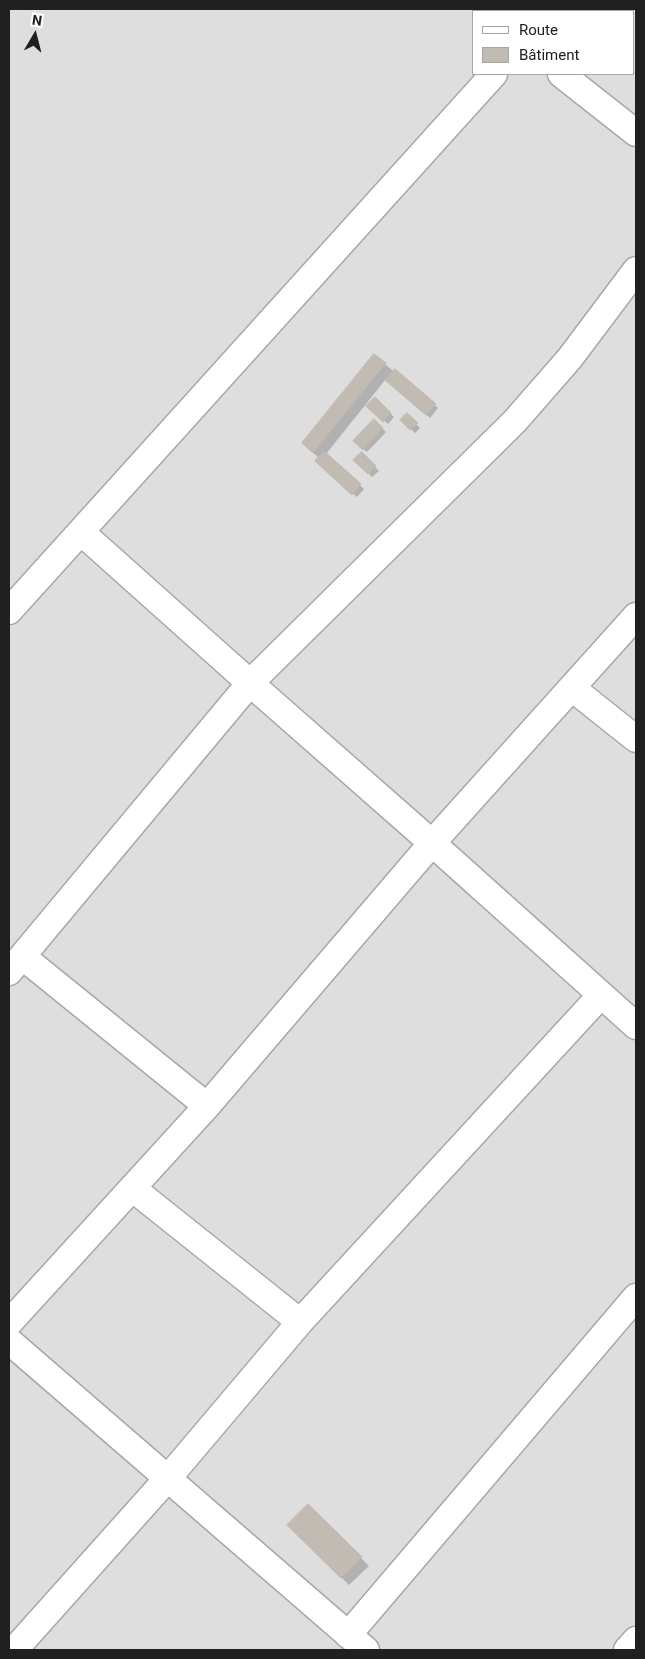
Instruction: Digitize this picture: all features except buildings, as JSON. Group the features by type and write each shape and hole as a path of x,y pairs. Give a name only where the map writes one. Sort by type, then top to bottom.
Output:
{"street":[{"path":"9,611 493,75"},
{"path":"562,75 636,133"},
{"path":"207,1106 16,965 250,684 515,422 570,358 636,270"},
{"path":"82,532 250,684 432,842 636,1026"},
{"path":"9,1323 207,1106 432,842 636,616"},
{"path":"572,688 636,739"},
{"path":"14,1647 168,1478 300,1322 601,994"},
{"path":"132,1188 300,1322"},
{"path":"9,1342 357,1643 636,1297"},
{"path":"627,1650 636,1640"}],"shaded area":[{"path":"9,9 636,9 636,1650 9,1650"}]}
